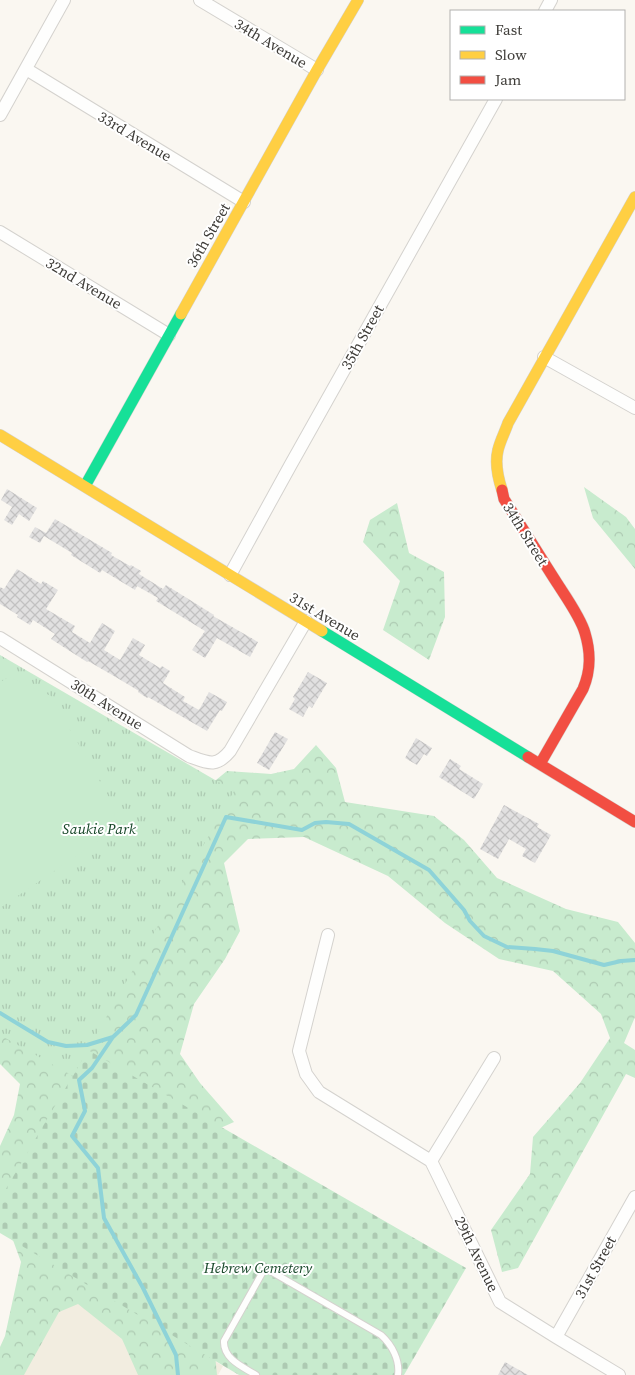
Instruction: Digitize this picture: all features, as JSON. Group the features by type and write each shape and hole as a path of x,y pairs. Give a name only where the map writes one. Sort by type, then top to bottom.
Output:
{"street":[{"path":"0,115 64,0"},
{"name":"34th Avenue","path":"200,0 317,70"},
{"name":"36th Street","path":"85,486 358,0"},
{"name":"33rd Avenue","path":"26,69 244,202"},
{"name":"35th Street","path":"230,575 495,100"},
{"name":"34th Street","path":"540,764 583,689 588,677 590,664 588,649 585,631 504,499 497,457 501,438 508,423 635,197"},
{"name":"32nd Avenue","path":"0,232 169,335"},
{"path":"544,357 635,408"},
{"name":"31st Avenue","path":"0,435 635,822"},
{"name":"30th Avenue","path":"0,638 189,756 200,760 216,762 223,759 230,751 306,622"},
{"path":"328,935 299,1051 306,1074 319,1092 431,1161 494,1058"},
{"name":"29th Avenue","path":"431,1161 500,1302 620,1375"},
{"name":"31st Street","path":"556,1337 635,1196"}],"lane":[{"path":"256,1375 226,1354 224,1341 266,1268 381,1335 391,1346 397,1362 398,1375"}],"shaded area":[{"path":"76,1278 223,1366 218,1375 18,1375"}],"green space":[{"path":"584,487 626,517 635,529 635,569 593,518"},
{"path":"397,503 409,553 444,572 445,617 429,660 383,630 400,581 363,542 370,520"},
{"name":"Saukie Park","path":"0,655 234,791 73,1076 0,1035"},
{"path":"9,677 51,696 118,813 113,831 0,908 0,682"},
{"path":"316,745 336,768 345,802 434,816 464,840 497,878 566,909 618,922 635,943 635,1017 624,1043 635,1050 635,1078 626,1074 518,1268 502,1272 491,1230 530,1174 533,1137 580,1083 610,1038 601,1014 553,971 499,959 445,923 388,876 304,837 248,839 224,863 240,931 225,959 194,1004 180,1054 200,1083 234,1122 216,1130 214,1344 217,1375 138,1375 122,1339 78,1304 59,1312 24,1375 0,1375 0,1347 5,1336 21,1262 10,1232 0,1225 0,1146 14,1115 20,1084 0,1064 0,914 205,789 227,771 271,774 294,769"},
{"name":"Hebrew Cemetery","path":"88,1050 466,1268 404,1375 239,1375 0,1233 0,1199"}],"building":[{"path":"7,489 37,508 29,521 19,514 12,525 4,520 12,507 1,500"},
{"path":"55,519 112,553 111,555 141,571 139,574 163,589 166,585 213,616 258,642 250,657 217,638 205,658 192,650 205,631 156,601 158,598 137,586 135,590 102,570 100,573 44,536 40,543 29,537 35,527 46,533"},
{"path":"17,569 41,584 43,581 58,590 46,609 75,626 72,632 90,643 102,623 115,631 104,650 120,660 133,638 145,645 139,655 160,668 162,666 170,671 163,683 185,697 183,701 199,710 209,692 227,702 207,731 87,662 51,639 55,634 33,620 30,625 0,604 0,587 4,589"},
{"path":"308,672 327,683 312,708 309,706 303,717 289,709 295,699 293,697"},
{"path":"275,732 288,739 269,770 257,763"},
{"path":"416,738 432,748 427,756 424,754 417,765 405,758"},
{"path":"450,759 461,766 459,769 483,784 474,799 439,777"},
{"path":"504,805 539,824 537,827 551,835 535,863 522,856 526,849 509,839 498,859 480,849"},
{"path":"505,1362 528,1375 498,1375"}],"waterway":[{"path":"0,1013 48,1042 66,1046 87,1045 113,1037 136,1015 226,817 302,830 315,823 349,824 429,870 484,936 507,947 553,951 604,965 635,960"},
{"path":"113,1037 92,1068 79,1080 85,1111 72,1136 98,1168 104,1218 143,1288 176,1355 178,1375"}],"traffic: fast":[{"path":"85,486 181,314"},
{"path":"322,631 528,757"}],"traffic: slow":[{"path":"181,314 358,0"},
{"path":"502,490 497,470 497,455 508,423 635,197"},
{"path":"0,435 322,631"}],"traffic: jam":[{"path":"502,490 504,499 577,614 587,640 589,668 586,682 540,764"},
{"path":"528,757 635,822"}]}
